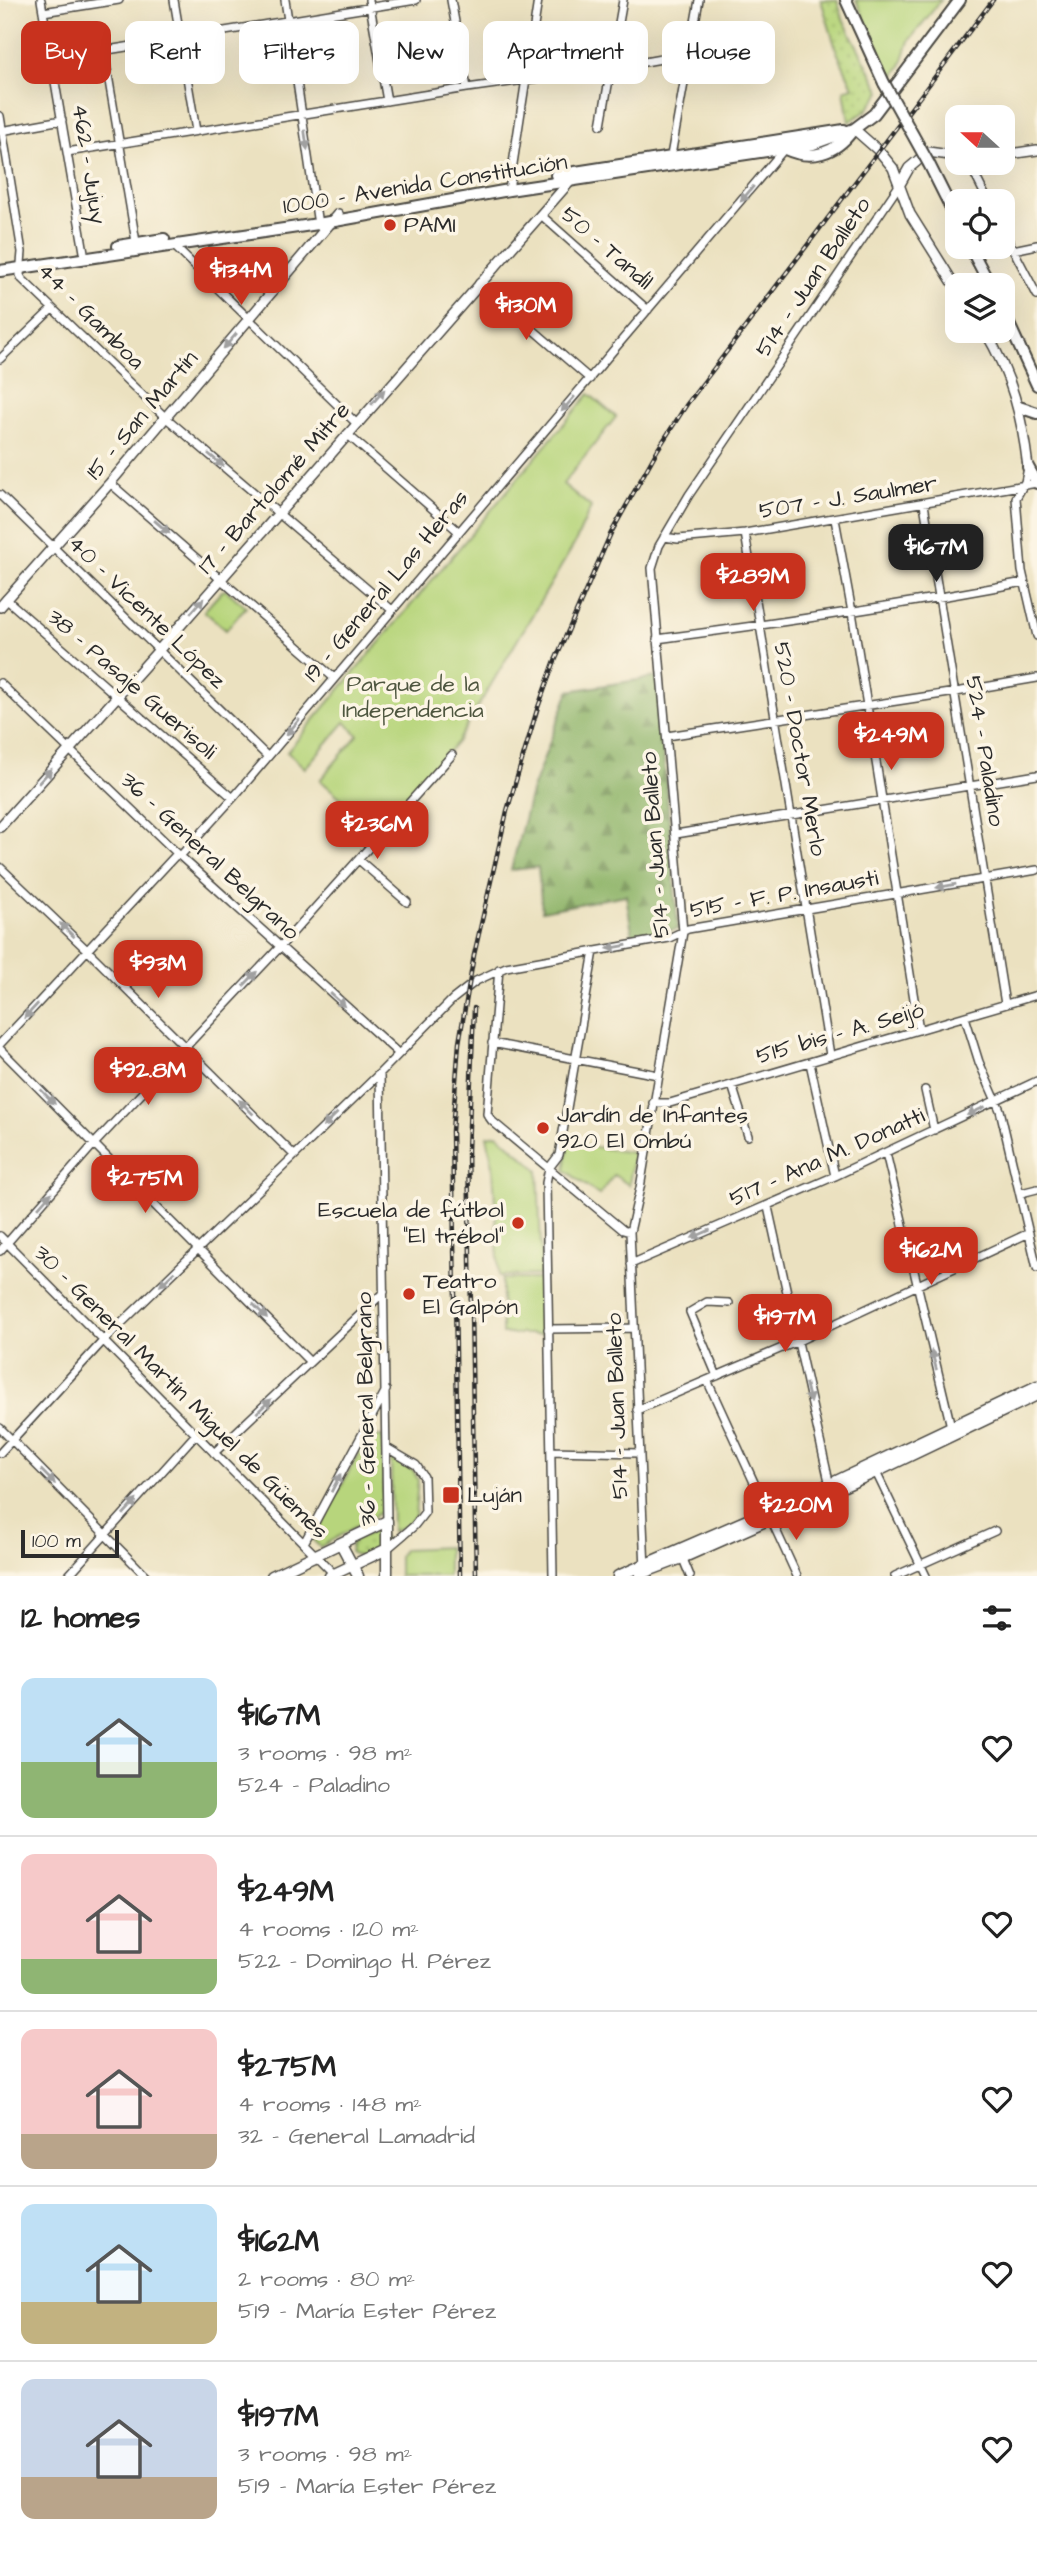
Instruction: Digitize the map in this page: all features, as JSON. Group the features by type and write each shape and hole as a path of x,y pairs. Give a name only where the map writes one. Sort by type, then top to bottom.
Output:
{"main road":[{"path":"846,0 884,83 945,196"},
{"path":"787,144 799,155 813,156 843,143 854,129 874,114 960,0"},
{"name":"1000 - Avenida Constitución","path":"0,264 22,264 169,242 320,224 335,218 509,186 787,144 830,131 854,129"},
{"name":"1000 - Avenida Constitución","path":"0,271 22,264 136,243 169,242"},
{"path":"1015,338 1037,385"},
{"path":"1019,407 1037,413"},
{"path":"1028,467 1037,483"},
{"path":"952,1431 1037,1386"},
{"path":"618,1576 642,1571 681,1555 1037,1395"},
{"path":"272,1576 387,1521"},
{"name":"36 - General Belgrano","path":"387,1521 387,1576"},
{"name":"30 - General Martín Miguel de Güemes","path":"341,1544 358,1576"},
{"path":"332,1575 387,1549"}],"street":[{"name":"462 - Jujuy","path":"41,0 45,21"},
{"path":"43,12 119,0"},
{"path":"174,0 178,21"},
{"path":"285,0 320,224"},
{"path":"225,31 370,4 416,0"},
{"path":"451,0 467,88"},
{"path":"535,21 538,0"},
{"path":"619,21 623,0"},
{"path":"696,21 699,0"},
{"path":"370,4 387,100"},
{"name":"462 - Jujuy","path":"56,84 84,252"},
{"path":"109,84 136,243"},
{"path":"188,84 196,131"},
{"path":"67,152 493,84"},
{"path":"509,186 525,84"},
{"path":"601,125 608,84"},
{"path":"670,162 684,84"},
{"path":"0,116 22,264"},
{"path":"1,131 62,120"},
{"path":"854,129 893,169 916,224 947,273"},
{"name":"19 - General Las Heras","path":"0,1046 175,856 184,852 233,798 787,144"},
{"path":"1015,153 1037,150"},
{"path":"900,184 909,168 928,152 945,154"},
{"name":"17 - Bartolomé Mitre","path":"0,827 158,651 573,176"},
{"name":"514 - Juan Balleto","path":"642,1571 630,1232 640,1188 683,932 652,568 655,554 689,495 900,184"},
{"name":"50 - Tandil","path":"541,215 648,310"},
{"name":"15 - San Martín","path":"3,603 250,320 320,224"},
{"path":"169,242 356,423"},
{"path":"1015,250 1037,245"},
{"path":"1015,254 1037,295"},
{"name":"44 - Gamboa","path":"22,264 22,279 164,416 393,610"},
{"path":"480,283 590,379"},
{"path":"0,359 52,309"},
{"path":"992,343 1004,365 1019,407 1028,467 1016,498 1024,582 1037,636"},
{"path":"347,434 457,531"},
{"path":"110,482 334,678"},
{"name":"507 - J. Saulmer","path":"664,537 678,539 745,533 1037,483"},
{"name":"40 - Vicente López","path":"0,495 267,756"},
{"name":"524 - Paladino","path":"924,504 1005,1004"},
{"path":"835,519 919,1030"},
{"name":"520 - Doctor Merlo","path":"745,533 830,1055"},
{"path":"657,639 852,612 1024,582"},
{"name":"38 - Pasaje Guerisoli","path":"3,603 117,696 233,798"},
{"path":"667,736 1037,678"},
{"name":"36 - General Belgrano","path":"0,683 179,855 398,1053"},
{"path":"0,1251 94,1144 281,947 452,755"},
{"path":"676,834 1037,775"},
{"path":"359,860 407,902"},
{"path":"0,867 294,1155"},
{"name":"515 - F. P. Insausti","path":"499,969 669,938 683,932 806,909 1037,870"},
{"path":"553,1576 545,1183 549,1168 559,1155 594,951"},
{"path":"0,1453 103,1341 380,1073 442,1007 477,981 499,969"},
{"path":"499,969 485,1109 492,1121 623,1230 630,1232"},
{"name":"515 bis - A. Seijó","path":"653,1103 670,1103 1037,995"},
{"path":"965,1017 979,1062 996,1101 1021,1193 1037,1268"},
{"path":"492,1043 659,1075"},
{"path":"0,1046 310,1362"},
{"path":"810,1063 835,1176"},
{"name":"36 - General Belgrano","path":"380,1073 387,1521"},
{"name":"517 - Ana M. Donatti","path":"631,1264 768,1207 1037,1081"},
{"path":"732,1085 748,1136"},
{"path":"925,1090 934,1130"},
{"path":"886,1153 952,1431"},
{"path":"1021,1193 1037,1189"},
{"path":"768,1207 796,1342 831,1488"},
{"path":"637,1410 796,1342 1029,1233"},
{"name":"30 - General Martín Miguel de Güemes","path":"0,1236 332,1575"},
{"path":"214,1453 384,1292"},
{"path":"717,1376 690,1312 708,1302 729,1303"},
{"path":"548,1329 634,1328"},
{"path":"707,1380 797,1576"},
{"path":"304,1544 386,1389"},
{"path":"0,1428 146,1576"},
{"path":"68,1576 196,1434"},
{"path":"387,1448 416,1465 424,1477 425,1512 414,1526 387,1549"},
{"path":"551,1451 638,1453"},
{"path":"874,1468 926,1576"},
{"path":"895,1576 995,1531"},
{"path":"681,1555 690,1576"}],"green space":[{"path":"821,0 837,0 843,19 881,92 866,111 849,122 844,90 853,87 837,52"},
{"path":"856,0 941,0 909,41 901,66 891,80"},
{"name":"Parque de la Independencia","path":"589,394 616,417 563,484 591,507 575,543 457,742 379,831 320,780 358,735 345,722 305,768 287,752"},
{"path":"226,590 246,607 226,630 204,611"},
{"path":"657,677 678,929 633,938 626,895 542,911 538,867 511,870 531,792 569,691"},
{"name":"Escuela de fútbol \"El trébol\"","path":"497,1134 538,1170 542,1275 499,1276 493,1166 487,1136"},
{"path":"569,1143 634,1153 629,1185 614,1175 599,1195 565,1170"},
{"path":"502,1279 543,1279 542,1334 502,1334"},
{"path":"383,1436 383,1511 320,1547 313,1540 367,1437"},
{"path":"391,1458 413,1470 418,1480 415,1516 406,1526 392,1532"},
{"path":"378,1531 385,1541 382,1546 360,1557 350,1552 352,1541"},
{"path":"448,1547 448,1576 399,1576 399,1555 404,1549"}],"railway":[{"path":"460,1576 452,1131 459,1043 474,955 507,811 537,710 554,663 611,533 658,449 687,404 993,0"},
{"path":"474,1008 468,1150 476,1576"}],"place":[{"name":"PAMI","path":"390,225"},
{"name":"Jardín de Infantes 920 El Ombú","path":"543,1128"},
{"name":"Escuela de fútbol \"El trébol\"","path":"518,1223"},
{"name":"Teatro El Galpón","path":"409,1294"},
{"name":"Luján","path":"451,1495"}]}
